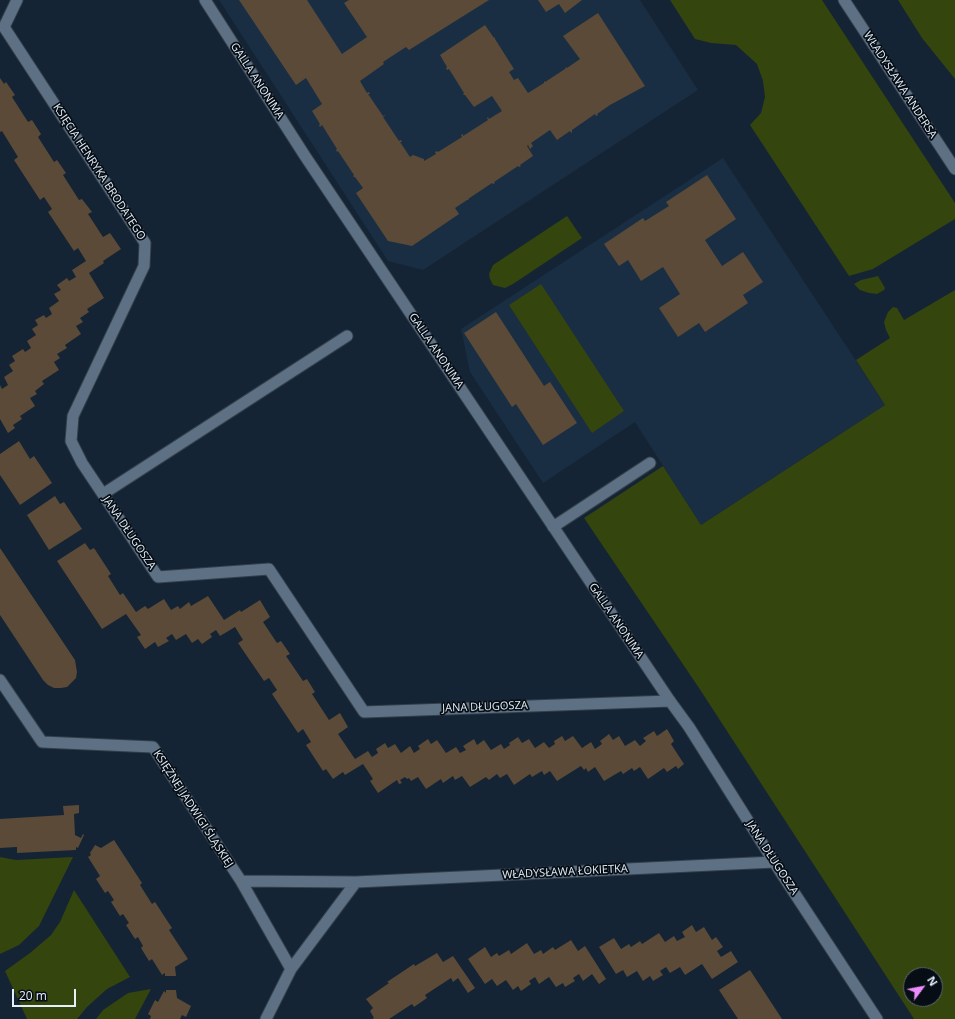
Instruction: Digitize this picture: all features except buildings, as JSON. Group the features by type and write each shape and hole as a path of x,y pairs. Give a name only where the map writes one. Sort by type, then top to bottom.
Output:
{"street":[{"name":"KSIĘCIA HENRYKA BRODATEGO","path":"17,0 4,27 145,243 144,266 73,416 72,441"},
{"name":"GALLA ANONIMA","path":"205,0 305,156 670,701"},
{"name":"WŁADYSŁAWA ANDERSA","path":"844,0 955,169"},
{"path":"103,494 347,336"},
{"name":"JANA DŁUGOSZA","path":"72,441 82,463 158,577 268,569 364,712 670,701 689,727 774,862 877,1019"},
{"path":"553,527 650,463"},
{"name":"KSIĘŻNEJ JADWIGI ŚLĄSKIEJ","path":"0,680 42,742 153,747 240,881 291,969"},
{"name":"WŁADYSŁAWA ŁOKIETKA","path":"240,881 356,882 774,862"},
{"path":"266,1019 291,969 356,882"}],"shaded area":[{"path":"219,0 640,0 698,90 423,270 388,261"},
{"path":"723,158 885,405 701,525 635,422 543,483 470,372 461,329"}],"green space":[{"path":"670,0 822,0 955,203 955,219 873,269 849,276 750,125 761,113 765,97 763,81 757,64 736,45 711,43 695,39"},
{"path":"898,0 955,0 955,79 922,38"},
{"path":"567,216 582,238 513,284 505,288 493,285 489,274 493,265"},
{"path":"878,276 885,288 877,294 860,290 854,284 861,280"},
{"path":"541,284 624,411 592,433 509,305"},
{"path":"955,290 955,1019 914,1019 906,1007 943,1007 943,967 903,967 903,1002 699,688 584,518 663,466 701,525 885,405 856,360 890,338 884,322 888,312 893,307 897,308 904,320"},
{"path":"0,857 16,860 73,857 39,926 19,945 0,954"},
{"path":"74,890 130,977 107,989 87,1007 77,1019 27,1019 5,971 30,953 51,935 60,922"},
{"path":"151,989 135,1019 96,1019 103,1010 128,993"}]}
